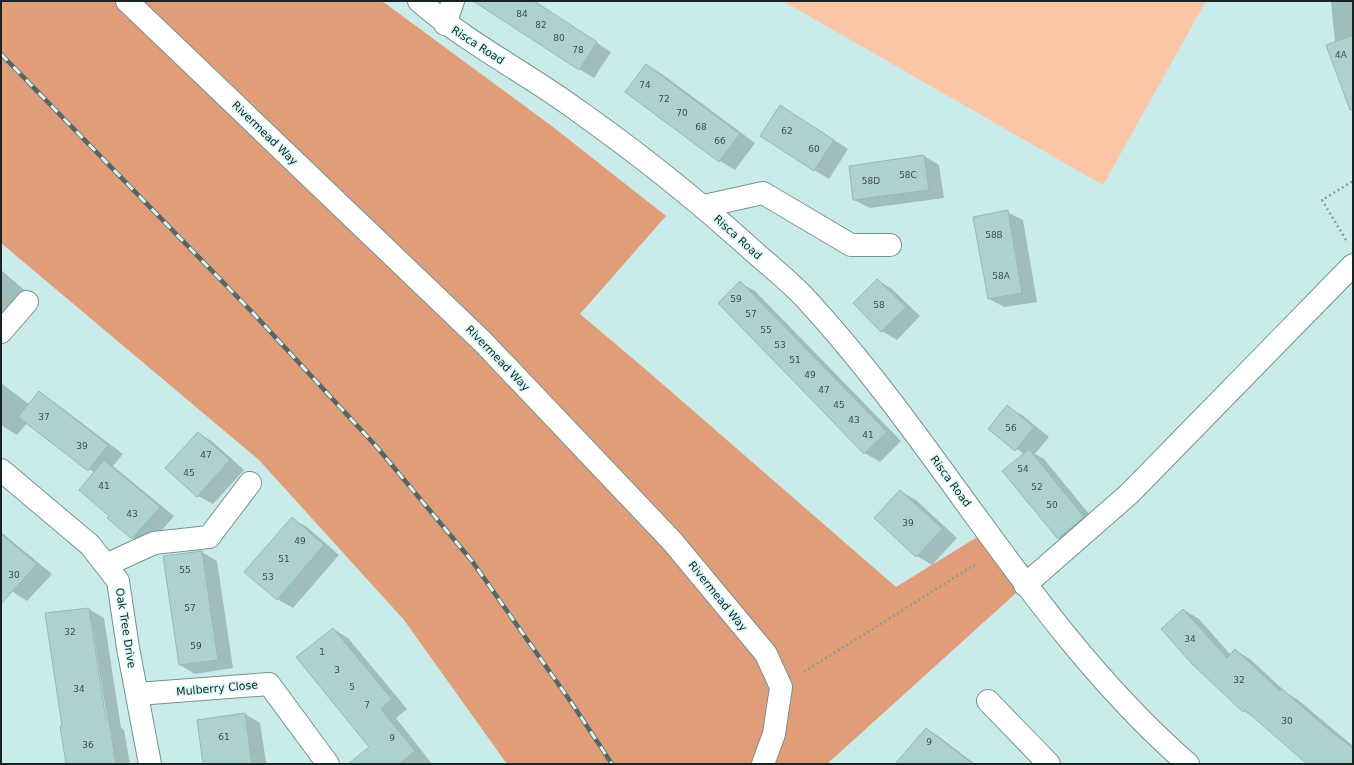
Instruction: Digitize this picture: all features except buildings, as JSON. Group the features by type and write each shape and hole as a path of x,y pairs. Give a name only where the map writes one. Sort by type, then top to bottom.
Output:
{"street":[{"name":"Rivermead Way","path":"127,1 483,342 672,541 766,654 781,687"},
{"name":"Risca Road","path":"419,1 445,24 576,109 704,206 804,297 889,398 1000,548 1025,585 1082,655 1153,734 1188,764"},
{"name":"Risca Road","path":"445,24 452,1"},
{"name":"Risca Road","path":"704,206 763,193 851,245 890,245"},
{"path":"1025,585 1129,494 1351,255"},
{"path":"1,332 27,302"},
{"name":"Oak Tree Drive","path":"1,470 90,545 118,581 150,764"},
{"path":"106,565 154,543 209,537 250,483"},
{"name":"Mulberry Close","path":"137,694 269,684 328,764"},
{"path":"763,764 774,734 781,687"},
{"path":"988,701 1049,764"}],"path":[{"path":"1351,255 1322,200 1353,181"},
{"path":"781,687 1000,548"}],"shaded area":[{"path":"1,1 382,1 553,127 666,216 580,314 896,587 987,531 1025,585 827,764 507,764 404,620 259,460 1,243"},
{"path":"783,1 1206,1 1103,185"}],"railway":[{"path":"1,54 252,312 376,446 472,561 573,705 612,764"}]}
